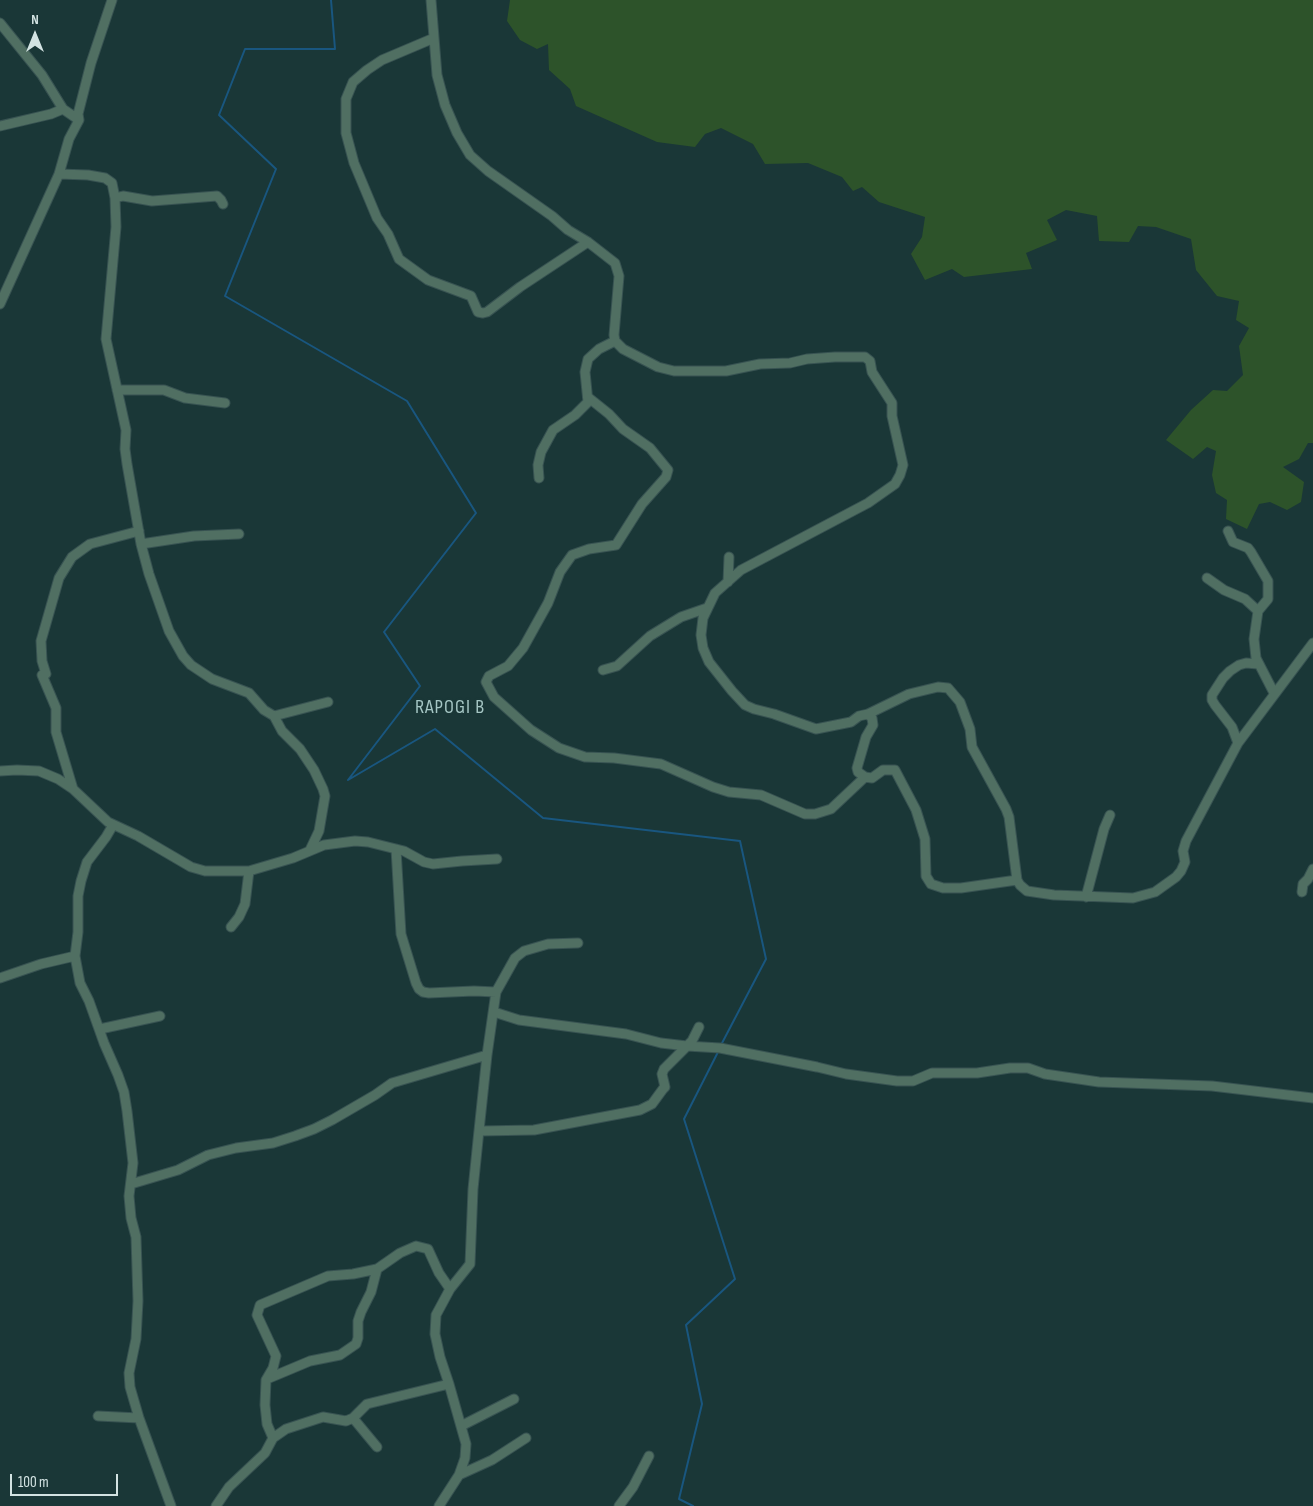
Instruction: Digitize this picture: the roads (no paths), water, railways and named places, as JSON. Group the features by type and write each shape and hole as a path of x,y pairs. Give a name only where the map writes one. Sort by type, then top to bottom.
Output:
{"street":[{"path":"0,304 60,174 69,139 79,120 78,114 91,64 112,0"},
{"path":"431,0 437,76 445,106 457,133 470,155 494,175 615,263 619,276 614,325 615,341 623,349 658,367 674,371 726,372 760,364 790,363 807,359 835,357 865,357 870,361 872,372 892,403 893,422 903,465 895,484 868,503 741,570 715,592 702,618 701,635 703,648 709,662 745,705 816,729 851,722 859,716 868,714 909,694 938,687 948,688 960,702 970,729 972,748 1006,809 1009,817 1017,880 1024,890 1054,895 1134,898 1155,892 1176,877 1185,862 1184,851 1186,841 1238,743 1313,643"},
{"path":"0,23 42,75 63,109 79,120"},
{"path":"434,38 382,60 367,70 353,82 346,99 346,133 354,163 398,259 428,280 471,296 478,312 483,313 588,242"},
{"path":"0,126 51,114 63,109"},
{"path":"60,174 105,178 112,184 115,198 116,227 106,340 126,430 127,464 141,544 148,574 169,631 183,656 191,665 212,679 248,693 264,710 274,716 282,731 305,756 324,789 325,796 319,831 310,850"},
{"path":"115,198 123,196 152,201 217,196 223,204"},
{"path":"615,341 599,349 588,359 585,372 589,398 609,414 623,429 650,448 668,470 666,476 642,504 616,545 589,549 572,555 560,572 548,603 523,648 508,666 489,676 486,682 494,697 531,730 559,748 585,757 614,758 661,764 713,787 729,792 761,795 805,814 815,814 831,809 865,777"},
{"path":"117,390 164,390 185,398 225,403"},
{"path":"539,478 538,465 541,452 553,430 575,415 585,406 589,398"},
{"path":"73,790 56,732 56,708 44,675 41,641 59,578 72,557 90,544 139,531"},
{"path":"1228,531 1232,542 1248,548 1252,552 1268,582 1268,599 1258,611 1254,650 1258,664 1274,693"},
{"path":"141,544 194,536 239,534"},
{"path":"728,582 729,557"},
{"path":"1207,578 1224,590 1245,599 1258,611"},
{"path":"603,670 617,666 650,636 681,617 707,608"},
{"path":"1238,743 1232,726 1215,705 1212,695 1222,678 1230,671 1246,663 1258,664"},
{"path":"274,716 328,702"},
{"path":"868,714 872,718 873,726 866,737 857,768 858,772 865,777 872,778 883,770 895,770 916,810 925,839 926,876 931,884 943,888 961,888 1017,880"},
{"path":"0,771 39,771 58,779 113,825 138,836 191,866 205,870 248,871 293,858 310,850 337,843 355,841 368,842 396,849 433,864 497,859"},
{"path":"1086,897 1104,828 1110,815"},
{"path":"113,825 87,862 81,880 78,896 78,932 75,956 80,983 90,1001 124,1092 133,1163 129,1196 131,1218 136,1237 138,1301 136,1340 129,1373 130,1387 139,1418 171,1506"},
{"path":"396,849 401,934 419,989 429,993 496,992"},
{"path":"1302,892 1303,884 1308,880 1313,869"},
{"path":"231,927 239,917 245,904 248,871"},
{"path":"439,1506 459,1475 465,1458 466,1444 440,1357 435,1334 436,1316 450,1289 470,1264 473,1189 487,1054 496,992 515,958 524,951 548,944 578,943"},
{"path":"0,978 41,964 75,956"},
{"path":"494,1012 519,1020 626,1034 661,1043 720,1048 846,1074 898,1081 913,1081 932,1073 977,1073 1010,1068 1028,1068 1045,1074 1099,1082 1212,1086 1313,1098"},
{"path":"100,1029 160,1016"},
{"path":"480,1131 534,1130 640,1110 652,1104 663,1089 662,1074 664,1069 692,1041 699,1028"},
{"path":"131,1184 178,1170 208,1155 236,1148 273,1143 295,1136 332,1120 392,1083 487,1054"},
{"path":"273,1438 267,1424 265,1406 266,1380 273,1368 276,1356 257,1315 260,1306 328,1276 377,1269 400,1253 416,1246 428,1249 439,1273 450,1289"},
{"path":"266,1380 310,1361 340,1355 356,1344 358,1321 371,1292 377,1269"},
{"path":"216,1506 229,1487 265,1453 273,1438 286,1429 323,1417 341,1421 353,1418 368,1404 449,1384"},
{"path":"461,1426 514,1399"},
{"path":"98,1416 139,1418"},
{"path":"353,1418 377,1446"},
{"path":"459,1475 492,1460 526,1438"},
{"path":"619,1506 634,1486 649,1456"}],"waterway":[{"path":"331,0 335,49 245,49 219,115 276,169 225,296 407,401 476,513 384,632 420,686 348,780 435,729 543,818 740,841 766,959 721,1045"},
{"path":"693,1506 679,1499 702,1404 686,1325 735,1279 684,1119 718,1052"}],"district":[{"name":"RAPOGI B","path":"450,708"}]}
